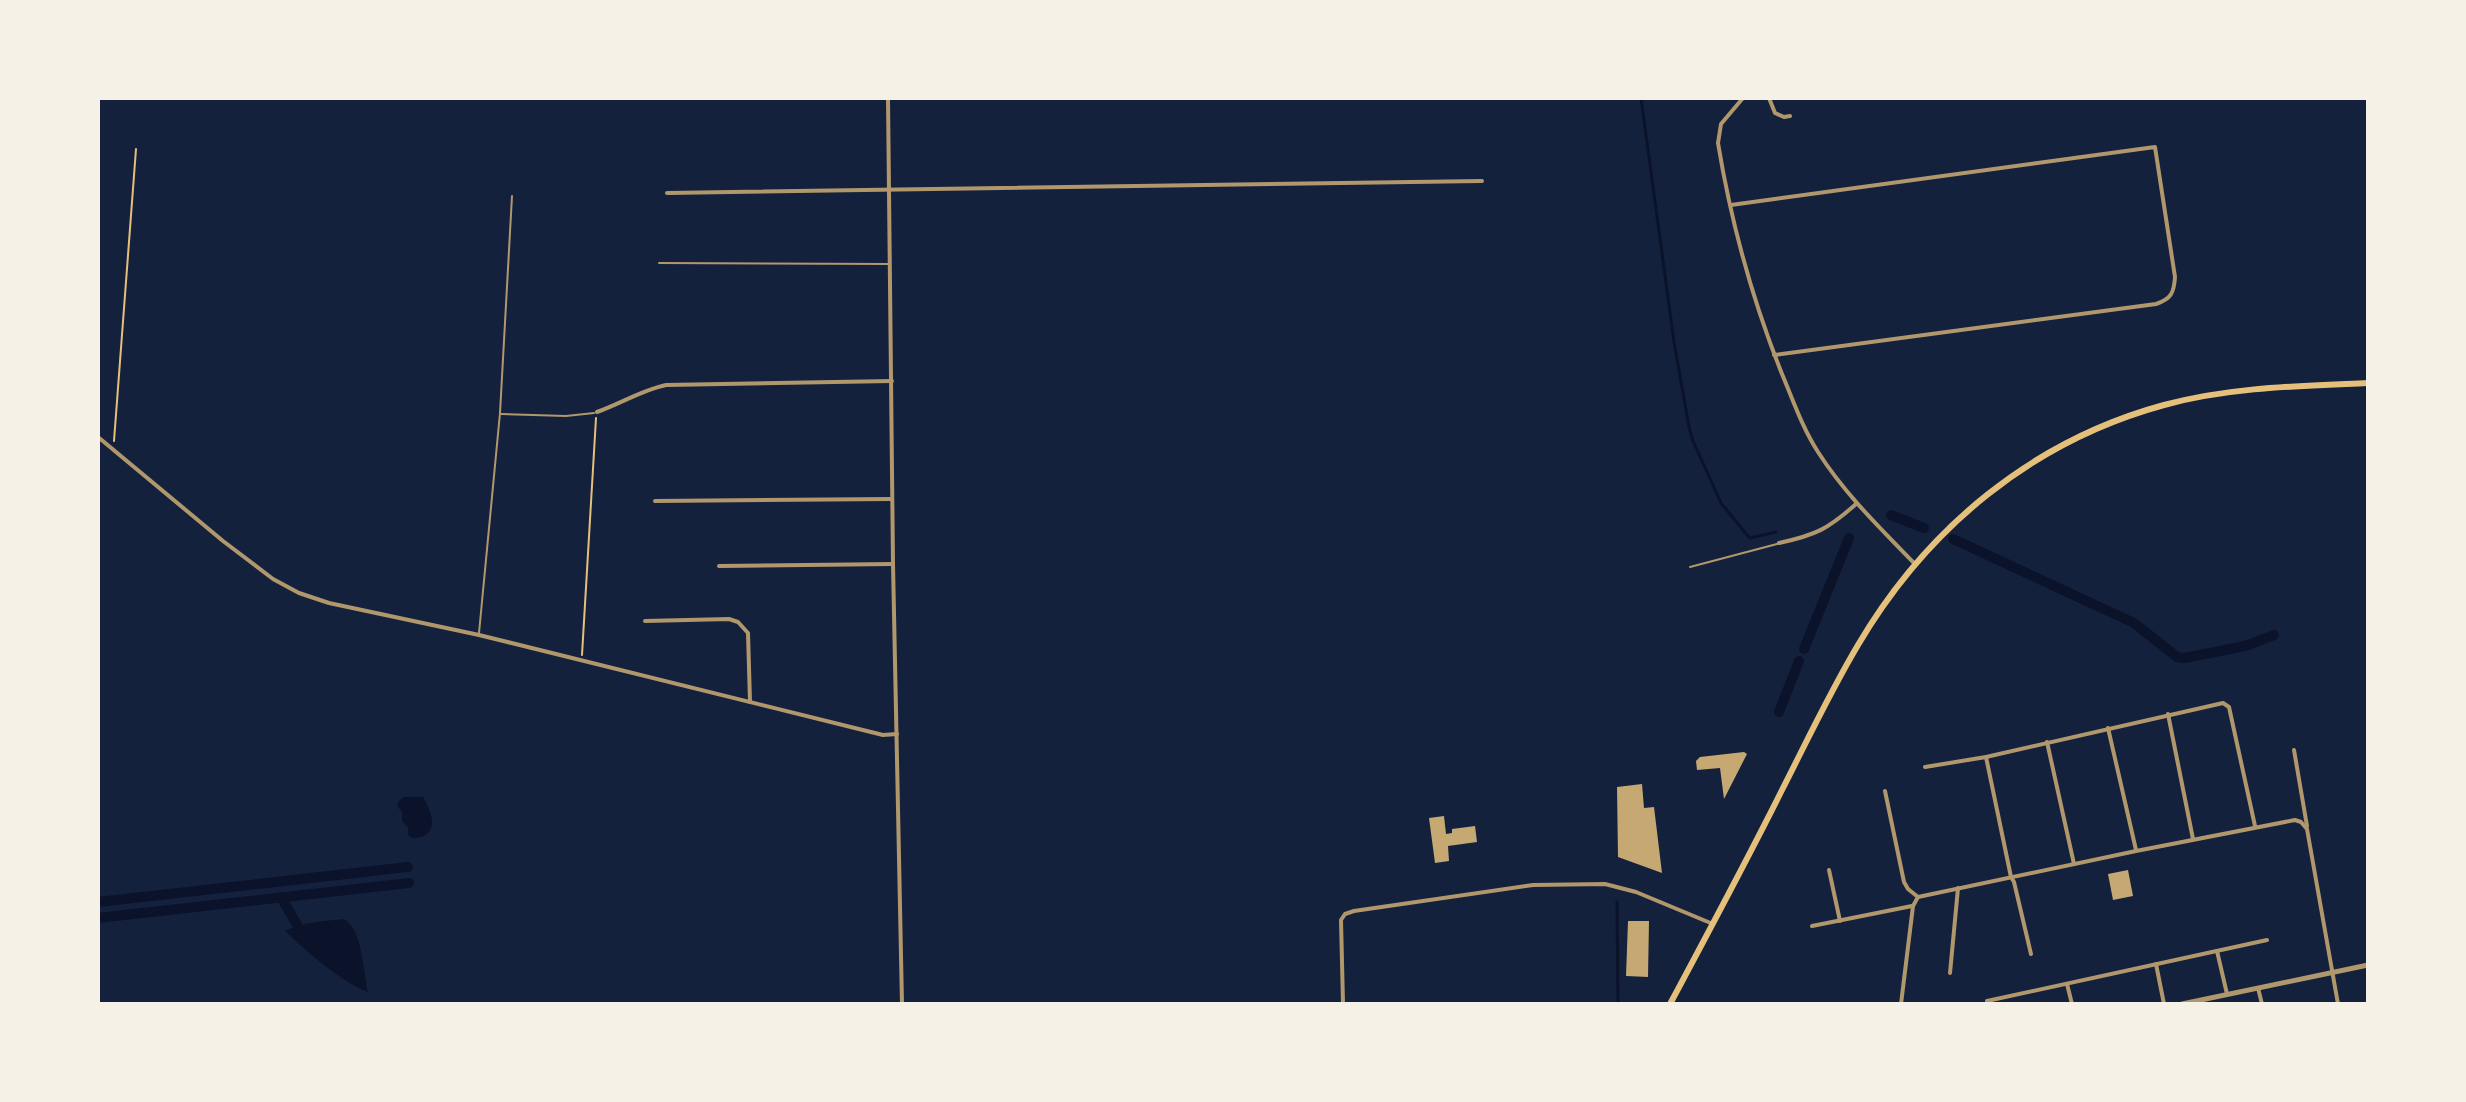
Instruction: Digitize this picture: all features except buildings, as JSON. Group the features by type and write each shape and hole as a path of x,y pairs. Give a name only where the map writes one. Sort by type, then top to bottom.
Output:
{"main road":[{"path":"1670,1004 1858,644 1914,563 1963,513 2002,482 2056,448 2131,415 2184,400 2267,389 2368,383"}],"street":[{"path":"888,98 902,1004"},
{"path":"1743,98 1725,116 1718,137 1752,295 1774,355 1810,438 1856,504 1914,563"},
{"path":"1769,98 1775,113 1790,116"},
{"path":"1731,205 2155,147 2175,277 2175,289 2171,297 2164,301 1774,355"},
{"path":"667,193 1482,181"},
{"path":"597,412 666,385 892,381"},
{"path":"98,437 223,541 286,587 329,603 479,635 883,735 897,734"},
{"path":"655,501 893,499"},
{"path":"1779,543 1825,530 1856,504"},
{"path":"719,566 893,564"},
{"path":"645,621 729,619 744,626 748,633 750,702"},
{"path":"1925,767 1986,757 2223,703 2229,707 2255,827"},
{"path":"2168,714 2193,839"},
{"path":"2108,728 2136,851"},
{"path":"2047,742 2074,864"},
{"path":"2294,750 2338,1004"},
{"path":"1986,757 2031,954"},
{"path":"1885,791 1904,882 1918,897"},
{"path":"1901,1004 1913,906 1918,897 2295,820 2307,829"},
{"path":"1829,870 1840,921"},
{"path":"1343,1004 1341,920 1345,914 1354,911 1533,885 1605,884 1636,892 1713,924"},
{"path":"1950,973 1958,888"},
{"path":"1812,926 1913,906"},
{"path":"1987,1001 2267,940"},
{"path":"2217,951 2227,994"},
{"path":"2156,964 2164,1004"},
{"path":"2182,1004 2368,965"},
{"path":"2067,984 2072,1004"},
{"path":"2258,988 2262,1004"}],"lane":[{"path":"479,635 500,413 512,196"},
{"path":"659,263 891,264"},
{"path":"500,413 541,416 597,412"},
{"path":"1690,567 1779,543"}],"path":[{"path":"114,450 136,149"},
{"path":"581,660 597,412"}],"water":[{"path":"404,797 423,797 432,817 431,829 427,834 412,838 408,835 408,827 402,821 402,812 397,806"},
{"path":"344,919 359,941 368,992 335,974 285,931 306,924"}],"waterway":[{"path":"1641,98 1674,342 1693,441 1721,503 1747,535 1750,538 1776,532"},
{"path":"1891,515 1924,528"},
{"path":"1804,649 1849,538"},
{"path":"1953,539 2134,623 2177,657 2245,646 2274,635"},
{"path":"1779,712 1799,661"},
{"path":"98,902 408,867"},
{"path":"98,918 409,883"},
{"path":"281,897 297,925"},
{"path":"1617,902 1618,1004"}]}
